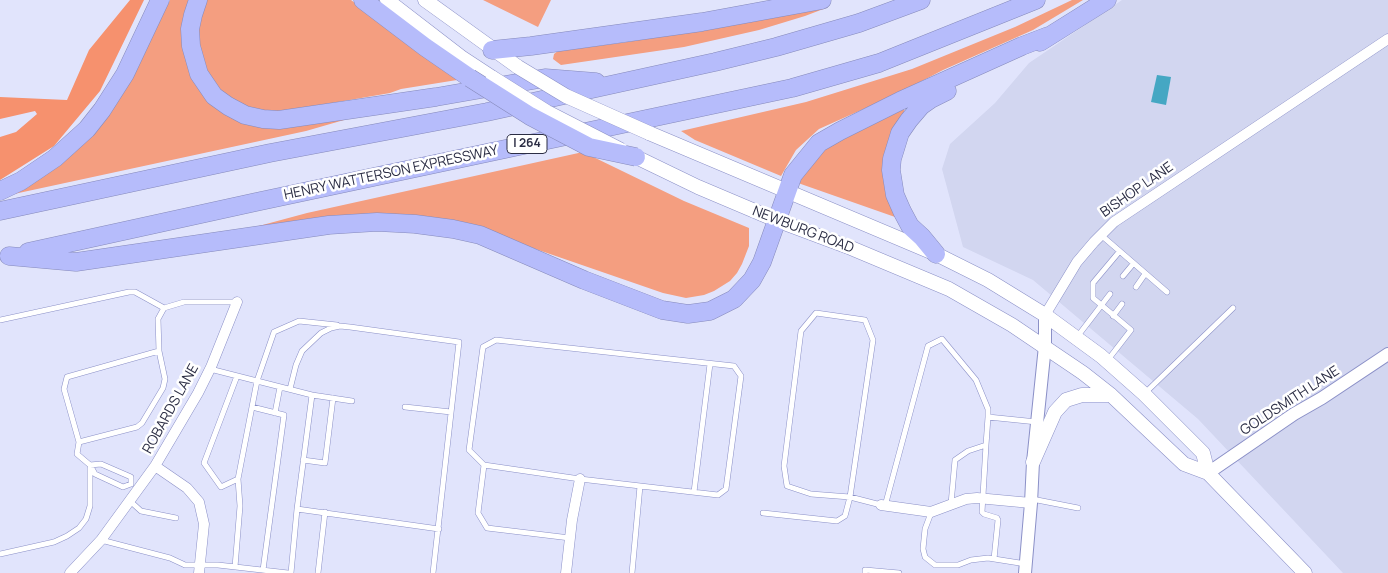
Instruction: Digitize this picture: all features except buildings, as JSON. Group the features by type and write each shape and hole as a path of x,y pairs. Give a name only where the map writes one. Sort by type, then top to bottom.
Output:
{"highway":[{"path":"0,191 55,158 87,129 102,110 125,74 160,0"},
{"path":"198,0 192,15 190,29 191,46 199,74 214,96 228,106 245,115 263,119 289,118 436,97 546,78 615,84"},
{"path":"363,0 424,47 530,116 589,148 636,157"},
{"path":"492,50 702,22 822,0"},
{"path":"0,211 270,154 487,112 615,84 776,47 859,23 921,0"},
{"name":"HENRY WATTERSON EXPRESSWAY","path":"5,258 276,197 792,88 879,63 1036,0"},
{"path":"936,254 910,226 895,195 891,170 892,159 900,133 921,106 931,99 1026,53 1048,36 1107,0"},
{"path":"5,258 76,262 328,224 377,222 416,224 453,229 480,236 656,308 688,314 710,311 734,299 752,280 765,254 793,175 819,143 900,101 1048,36"}],"main road":[{"name":"NEWBURG ROAD","path":"387,0 461,57 547,112 698,187 949,289 1012,325 1045,346 1111,395 1184,464 1208,473 1305,573"},
{"name":"NEWBURG ROAD","path":"425,0 492,50 566,96 786,192 936,254 988,280 1045,315 1107,362 1144,394 1203,452 1208,473"},
{"path":"1033,462 1055,412 1066,400 1082,394 1111,395"}],"street":[{"name":"BISHOP LANE","path":"1045,315 1077,262 1101,235 1127,212 1388,39"},
{"name":"ROBARDS LANE","path":"200,569 204,524 199,502 187,488 155,466 210,369 237,302"},
{"path":"1025,568 1033,462 1045,346 1045,315"},
{"name":"GOLDSMITH LANE","path":"1208,473 1294,414 1322,398 1388,354"},
{"path":"70,573 101,540 130,501 135,487 155,466"},
{"path":"566,573 580,479"},
{"path":"883,506 931,512 966,499 983,498 1031,501"}],"lane":[{"path":"1101,235 1167,292"},
{"path":"1107,362 1131,330 1093,298 1093,283 1119,252"},
{"path":"1123,276 1133,264"},
{"path":"1136,287 1145,274"},
{"path":"0,320 129,292 135,292 164,308"},
{"path":"1076,338 1110,294"},
{"path":"79,442 137,427 142,422 163,388 165,379 159,351 158,319 164,308 184,302 237,302"},
{"path":"1114,316 1122,304"},
{"path":"1144,394 1233,308"},
{"path":"763,513 837,521 845,516 850,497 874,340 865,320 816,313 801,331 784,466 787,486 811,494 850,497 883,506 928,346 942,339 976,380 988,409 983,498 984,514 998,520 994,559"},
{"path":"235,567 240,506 238,479 257,381 274,332 299,320 459,342 433,573"},
{"path":"290,389 296,365 302,351 321,333 340,326"},
{"path":"496,340 710,364 734,366 741,376 726,488 718,495 580,479 484,465 469,450 483,347 496,340"},
{"path":"90,465 101,464 131,478 135,487 123,487 95,474 90,465 77,454 79,442 64,389 67,377 159,351"},
{"path":"694,492 710,364"},
{"path":"210,369 312,395 352,400"},
{"path":"237,376 204,463 221,487 238,479"},
{"path":"275,413 280,387"},
{"path":"291,573 297,509 312,395"},
{"path":"304,460 325,463 333,398"},
{"path":"252,407 284,415 263,570"},
{"path":"405,407 451,412"},
{"path":"988,418 1038,422"},
{"path":"951,505 955,460 968,451 986,445"},
{"path":"0,554 54,542 78,528 86,519 90,506 90,465"},
{"path":"484,465 478,514 487,528 570,538"},
{"path":"632,573 640,486"},
{"path":"130,501 141,511 176,518"},
{"path":"1031,501 1078,508"},
{"path":"297,509 439,529"},
{"path":"318,573 325,512"},
{"path":"931,512 925,529 923,550 925,558 935,565 958,565 971,560 988,558 1025,568"},
{"path":"101,540 170,558 200,569 235,567 288,573"},
{"path":"865,573 866,570 899,573"}],"shaded area":[{"path":"130,0 144,0 100,91 54,146 0,180 0,137 16,132 37,114 35,111 0,119 0,97 67,100 89,50"},
{"path":"170,0 191,0 184,29 224,111 343,117 344,120 306,131 14,194 13,192 108,115 132,78"},
{"path":"206,0 351,0 457,80 286,111 264,111 250,108 237,103 224,93 214,83 206,70 201,57 198,29"},
{"path":"483,0 551,0 538,27"},
{"path":"1072,0 1083,0 1033,30 819,129 796,150 781,176 695,140 681,131 806,102 912,69 1015,27"},
{"path":"1122,0 1388,0 1388,573 1343,573 1198,419 1033,280 963,247 942,169 950,144 995,103 1029,63"},
{"path":"825,6 826,8 805,16 759,30 684,47 561,65 553,59 554,54 558,51 627,42 787,15"},
{"path":"904,109 895,217 798,183 800,177 826,146"},
{"path":"583,152 684,201 749,228 749,246 737,273 730,281 714,291 686,298 663,293 492,234 255,227 307,213"}],"water":[{"path":"1157,75 1171,77 1166,105 1151,102"}]}
